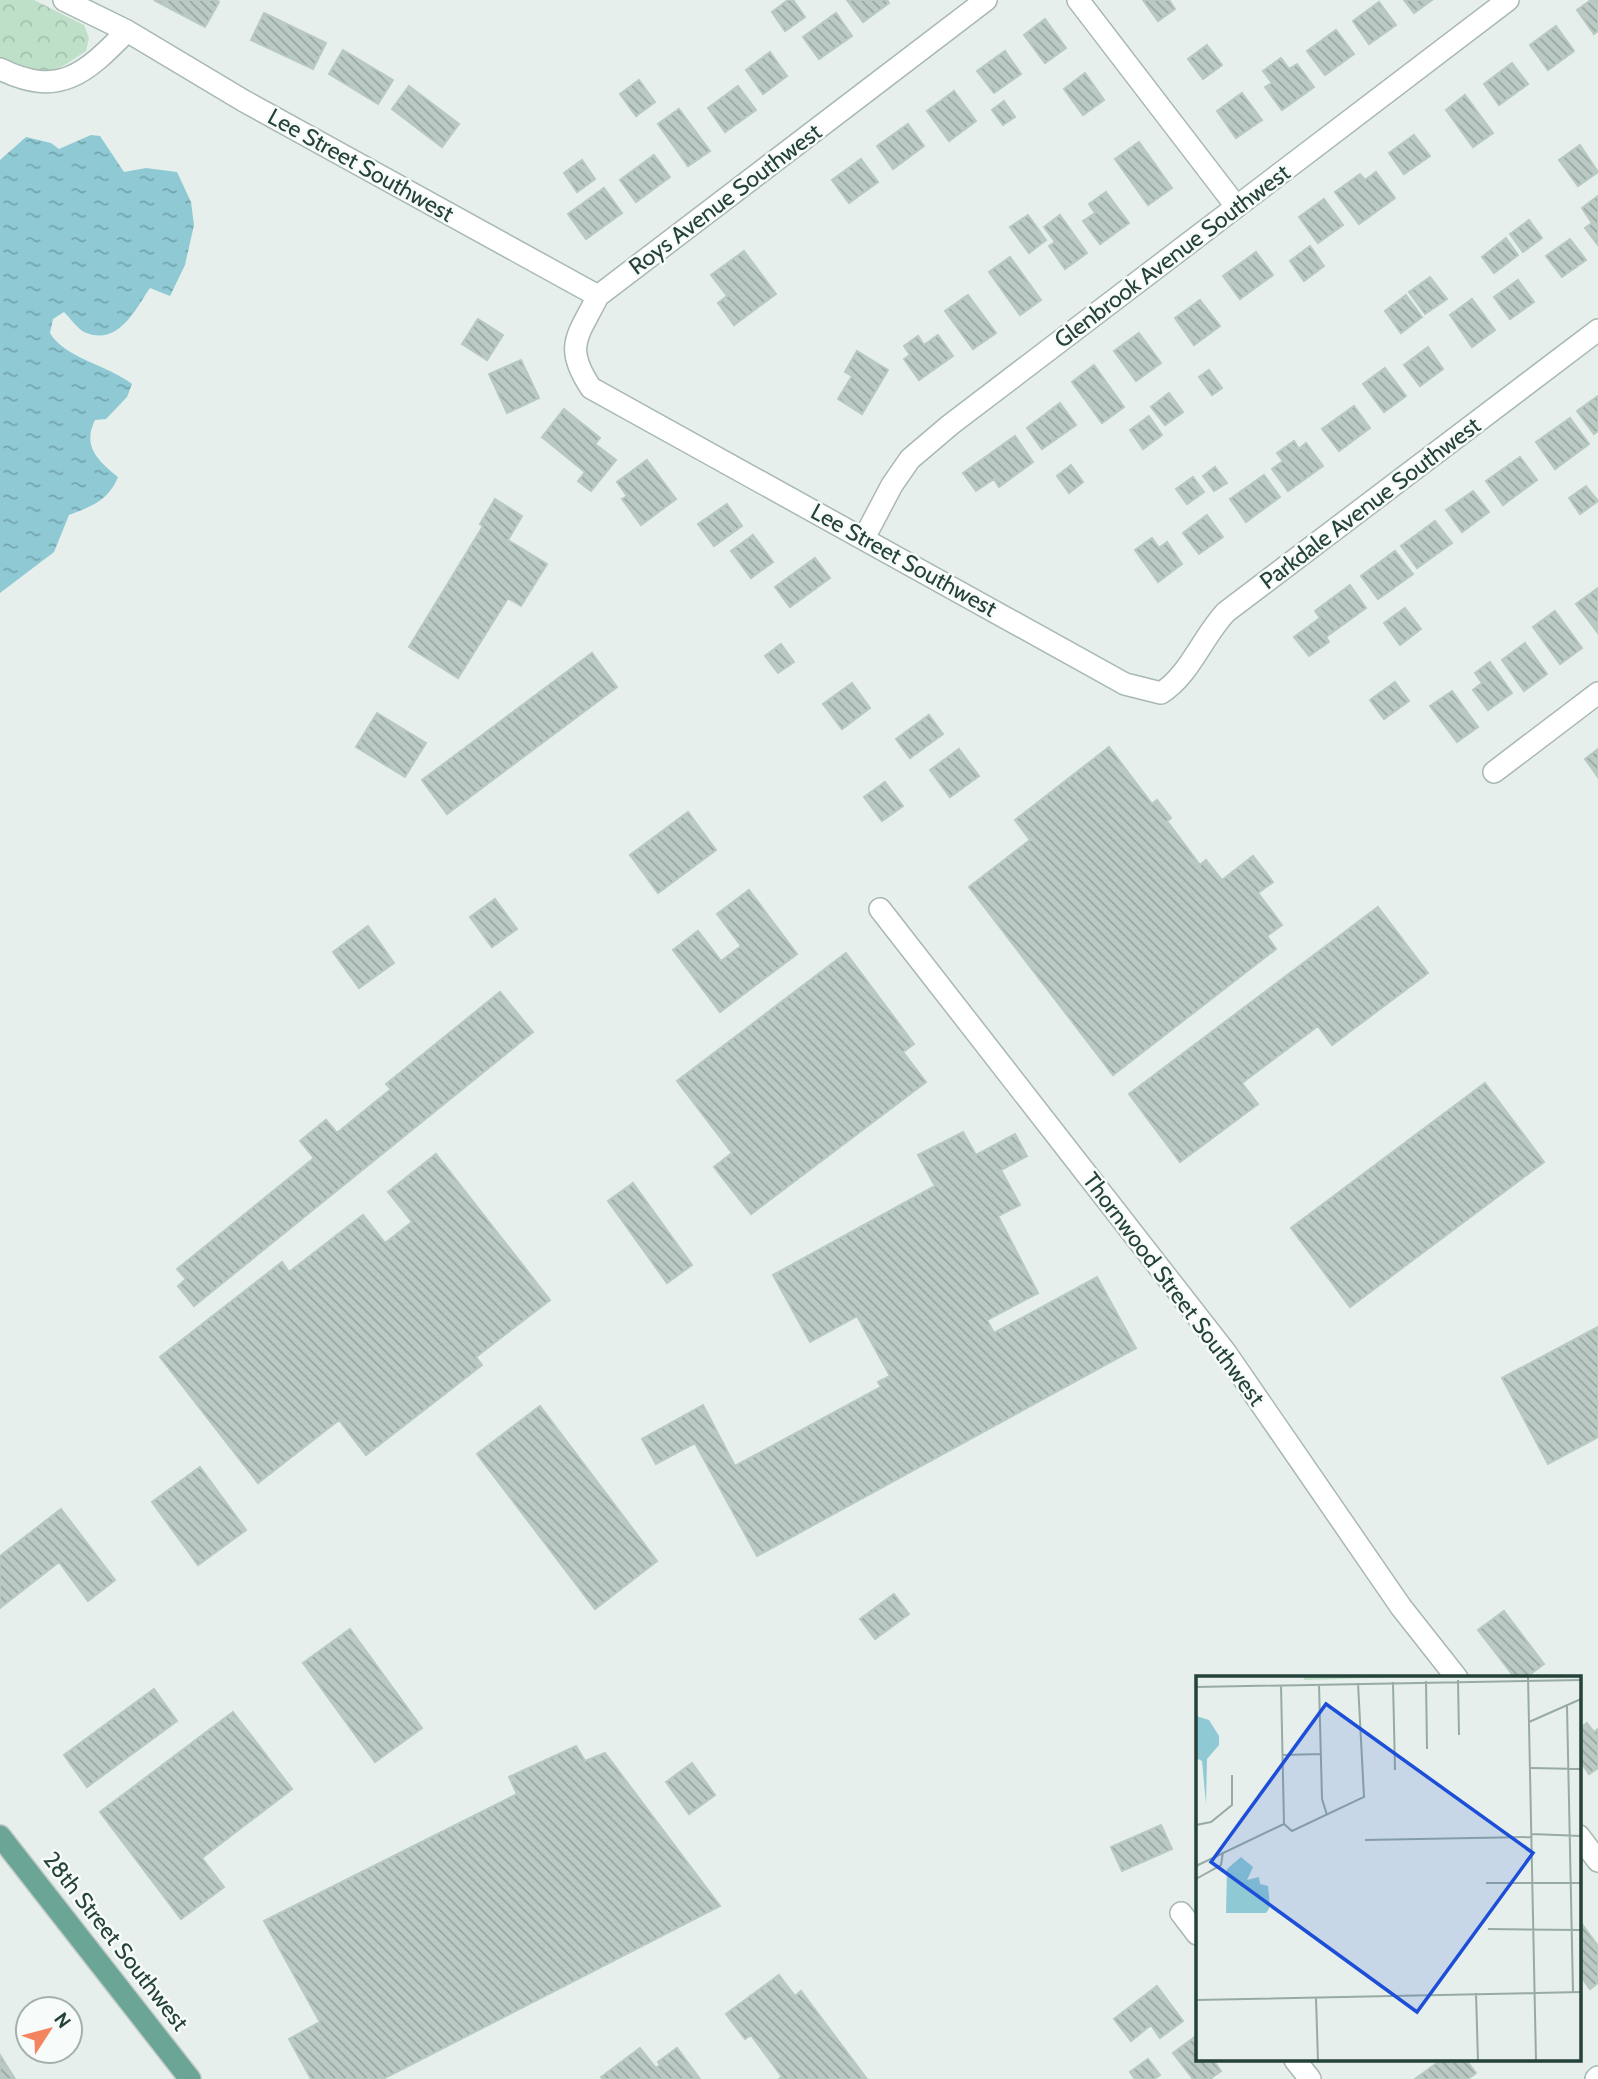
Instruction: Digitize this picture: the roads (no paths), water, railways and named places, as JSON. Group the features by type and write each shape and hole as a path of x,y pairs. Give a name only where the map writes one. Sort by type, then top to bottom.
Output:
{"main road":[{"name":"28th Street Southwest","path":"0,1836 190,2079"}],"street":[{"name":"Lee Street Southwest","path":"64,0 127,31 244,101 598,296"},
{"name":"Roys Avenue Southwest","path":"649,419 591,388 574,358 575,344 598,296 986,0"},
{"path":"1078,0 1236,206"},
{"name":"Glenbrook Avenue Southwest","path":"864,538 892,485 910,459 1236,206 1508,0"},
{"path":"0,69 27,82 46,83 75,75 99,59 127,31"},
{"name":"Parkdale Avenue Southwest","path":"1161,693 1172,687 1213,626 1226,612 1598,330"},
{"name":"Lee Street Southwest","path":"649,419 1125,684 1161,693"},
{"path":"1494,772 1598,693"},
{"name":"Thornwood Street Southwest","path":"880,909 1226,1353 1401,1607 1455,1676"},
{"path":"1580,1837 1598,1861"},
{"path":"1181,1913 1196,1933"},
{"path":"1297,2062 1310,2079"}],"water":[{"path":"91,135 100,136 124,172 146,168 177,172 191,202 194,225 185,265 170,296 150,288 124,324 107,335 84,332 64,312 53,319 50,333 65,349 132,384 127,397 106,419 95,420 91,429 90,438 94,452 118,477 104,497 69,515 54,552 0,593 0,160 26,137 51,143 59,149"}]}
